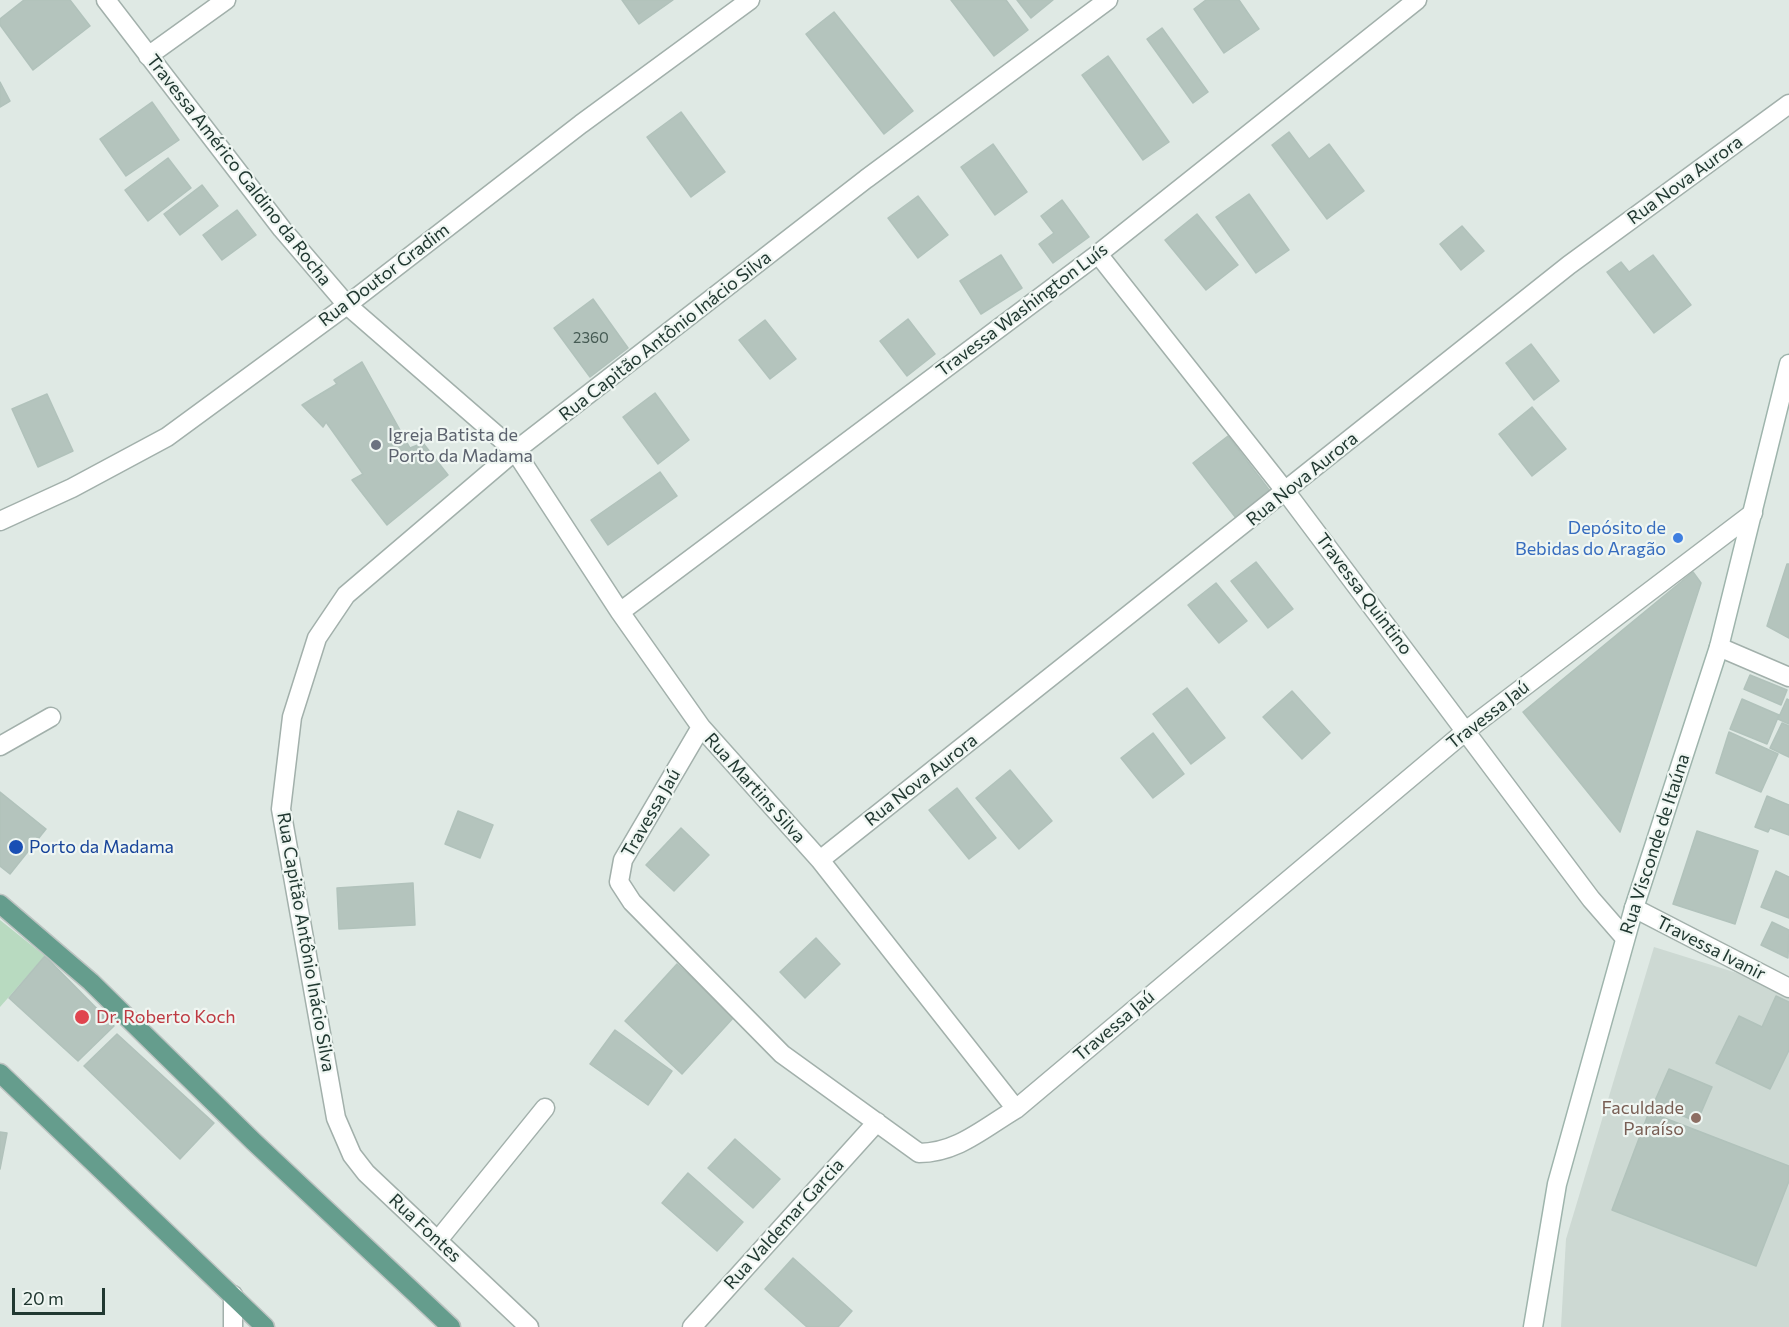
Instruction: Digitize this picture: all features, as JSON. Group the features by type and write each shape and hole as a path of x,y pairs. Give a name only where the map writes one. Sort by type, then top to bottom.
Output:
{"main road":[{"path":"0,904 92,982 253,1141 451,1327"},
{"path":"0,1073 265,1327"}],"street":[{"name":"Travessa Américo Galdino da Rocha","path":"106,0 282,229 346,305 516,451"},
{"path":"148,56 226,0"},
{"name":"Rua Doutor Gradim","path":"0,521 72,488 168,437 346,305 581,124 750,0"},
{"name":"Rua Capitão Antônio Inácio Silva","path":"336,1118 281,809 292,717 317,638 346,595 400,546 516,451 866,179 1108,0"},
{"name":"Travessa Washington Luís","path":"620,612 1098,254 1417,0"},
{"name":"Rua Nova Aurora","path":"820,860 1569,265 1789,104"},
{"name":"Travessa Quintino","path":"1098,254 1286,492 1592,899 1625,938"},
{"name":"Rua Visconde de Itaúna","path":"1533,1327 1557,1184 1634,908 1719,647 1789,364"},
{"name":"Rua Martins Silva","path":"516,451 620,612 701,727 820,860 1016,1109"},
{"name":"Travessa Jaú","path":"701,727 623,860 619,882 632,902 782,1054 919,1153 938,1153 958,1145 1016,1109 1467,730 1753,513"},
{"path":"1719,647 1789,677"},
{"path":"0,746 51,717"},
{"name":"Travessa Ivanir","path":"1634,908 1789,988"},
{"path":"439,1239 545,1108"},
{"name":"Rua Fontes","path":"336,1118 352,1155 366,1173 439,1239 529,1327"},
{"name":"Rua Valdemar Garcia","path":"692,1327 877,1122"},
{"path":"233,1294 233,1327"}],"shaded area":[{"name":"Faculdade Paraíso","path":"1654,947 1753,978 1789,997 1789,1327 1561,1327 1566,1239"}],"green space":[{"path":"0,920 45,956 0,1007"}],"building":[{"path":"24,0 70,0 90,26 33,70 0,25 0,19"},
{"path":"622,0 673,0 639,24"},
{"path":"951,0 1006,0 1028,30 994,56"},
{"path":"1017,0 1053,0 1031,18"},
{"path":"1206,0 1239,0 1259,29 1224,53 1194,9"},
{"path":"834,12 913,111 884,134 806,34"},
{"path":"1162,28 1208,92 1193,103 1147,39"},
{"path":"1108,56 1169,142 1143,160 1082,75"},
{"path":"0,82 10,101 0,107"},
{"path":"152,102 179,140 126,176 100,139"},
{"path":"681,112 725,172 691,197 647,137"},
{"path":"1289,132 1309,159 1329,144 1364,191 1327,219 1272,145"},
{"path":"993,144 1027,192 995,215 961,167"},
{"path":"168,158 191,188 148,221 125,190"},
{"path":"202,185 218,206 180,235 164,214"},
{"path":"1249,194 1289,250 1256,273 1216,217"},
{"path":"918,196 948,235 918,258 888,218"},
{"path":"1062,200 1089,237 1053,263 1039,244 1054,233 1041,216"},
{"path":"237,210 256,235 222,260 203,235"},
{"path":"1197,214 1238,265 1206,290 1165,240"},
{"path":"1462,226 1484,251 1461,270 1440,244"},
{"path":"1001,255 1022,288 981,314 960,281"},
{"path":"1653,255 1691,305 1654,333 1607,272 1621,262 1629,272"},
{"path":"593,299 628,348 590,377 554,328"},
{"path":"908,319 935,354 907,376 880,341"},
{"path":"765,320 796,359 770,379 739,340"},
{"path":"1531,344 1559,381 1534,400 1506,363"},
{"name":"Igreja Batista de Porto da Madama","path":"362,362 410,448 423,443 448,475 387,525 352,480 363,474 326,422 323,427 302,405 337,384 334,380"},
{"path":"655,393 689,440 658,464 623,417"},
{"path":"47,394 73,451 38,467 12,409"},
{"path":"1532,407 1566,449 1532,476 1499,434"},
{"path":"1228,436 1270,491 1236,518 1193,463"},
{"path":"660,472 677,496 608,545 591,520"},
{"path":"1256,562 1293,609 1268,628 1231,581"},
{"path":"1787,564 1789,564 1789,638 1767,626"},
{"path":"1693,572 1701,583 1620,832 1523,712"},
{"path":"1216,583 1247,621 1219,643 1188,605"},
{"path":"1750,675 1787,690 1781,705 1744,689"},
{"path":"1187,688 1225,738 1191,764 1153,714"},
{"path":"1292,691 1330,733 1302,759 1263,717"},
{"path":"1742,699 1779,715 1767,744 1730,729"},
{"path":"1787,699 1789,700 1789,724 1778,719"},
{"path":"1782,723 1789,726 1789,757 1770,748"},
{"path":"1729,732 1778,754 1761,792 1716,773"},
{"path":"1153,733 1184,774 1153,798 1121,758"},
{"path":"1010,770 1052,821 1019,849 976,798"},
{"path":"957,788 996,838 969,859 929,810"},
{"name":"Porto da Madama","path":"0,792 46,829 10,874 0,866"},
{"path":"1767,796 1789,805 1789,835 1770,828 1768,832 1755,827"},
{"path":"458,811 493,825 480,858 445,844"},
{"path":"681,828 709,855 674,891 646,865"},
{"path":"1697,831 1758,851 1735,924 1673,904"},
{"path":"1776,871 1789,877 1789,918 1761,907"},
{"path":"413,883 415,925 339,929 337,888"},
{"path":"1772,922 1789,930 1788,958 1761,945"},
{"path":"816,938 840,964 805,998 780,972"},
{"path":"45,956 114,1026 78,1061 9,998"},
{"path":"677,964 734,1017 682,1074 625,1021"},
{"path":"1776,996 1789,1002 1789,1050 1770,1089 1716,1063 1739,1016 1762,1027"},
{"path":"615,1030 672,1071 648,1105 590,1064"},
{"path":"117,1034 214,1123 180,1159 84,1066"},
{"path":"1669,1069 1712,1087 1697,1122 1654,1103"},
{"path":"1649,1112 1789,1166 1789,1181 1756,1266 1612,1210"},
{"path":"0,1132 7,1133 0,1169"},
{"path":"735,1139 780,1179 753,1208 708,1168"},
{"path":"688,1173 743,1222 717,1251 662,1203"},
{"path":"793,1258 852,1311 838,1327 807,1327 765,1289"}],"place":[{"name":"Igreja Batista de Porto da Madama","path":"376,445"},
{"name":"Depósito de Bebidas do Aragão","path":"1678,538"},
{"name":"Porto da Madama","path":"16,847"},
{"name":"Dr. Roberto Koch","path":"82,1017"},
{"name":"Faculdade Paraíso","path":"1696,1118"}]}
